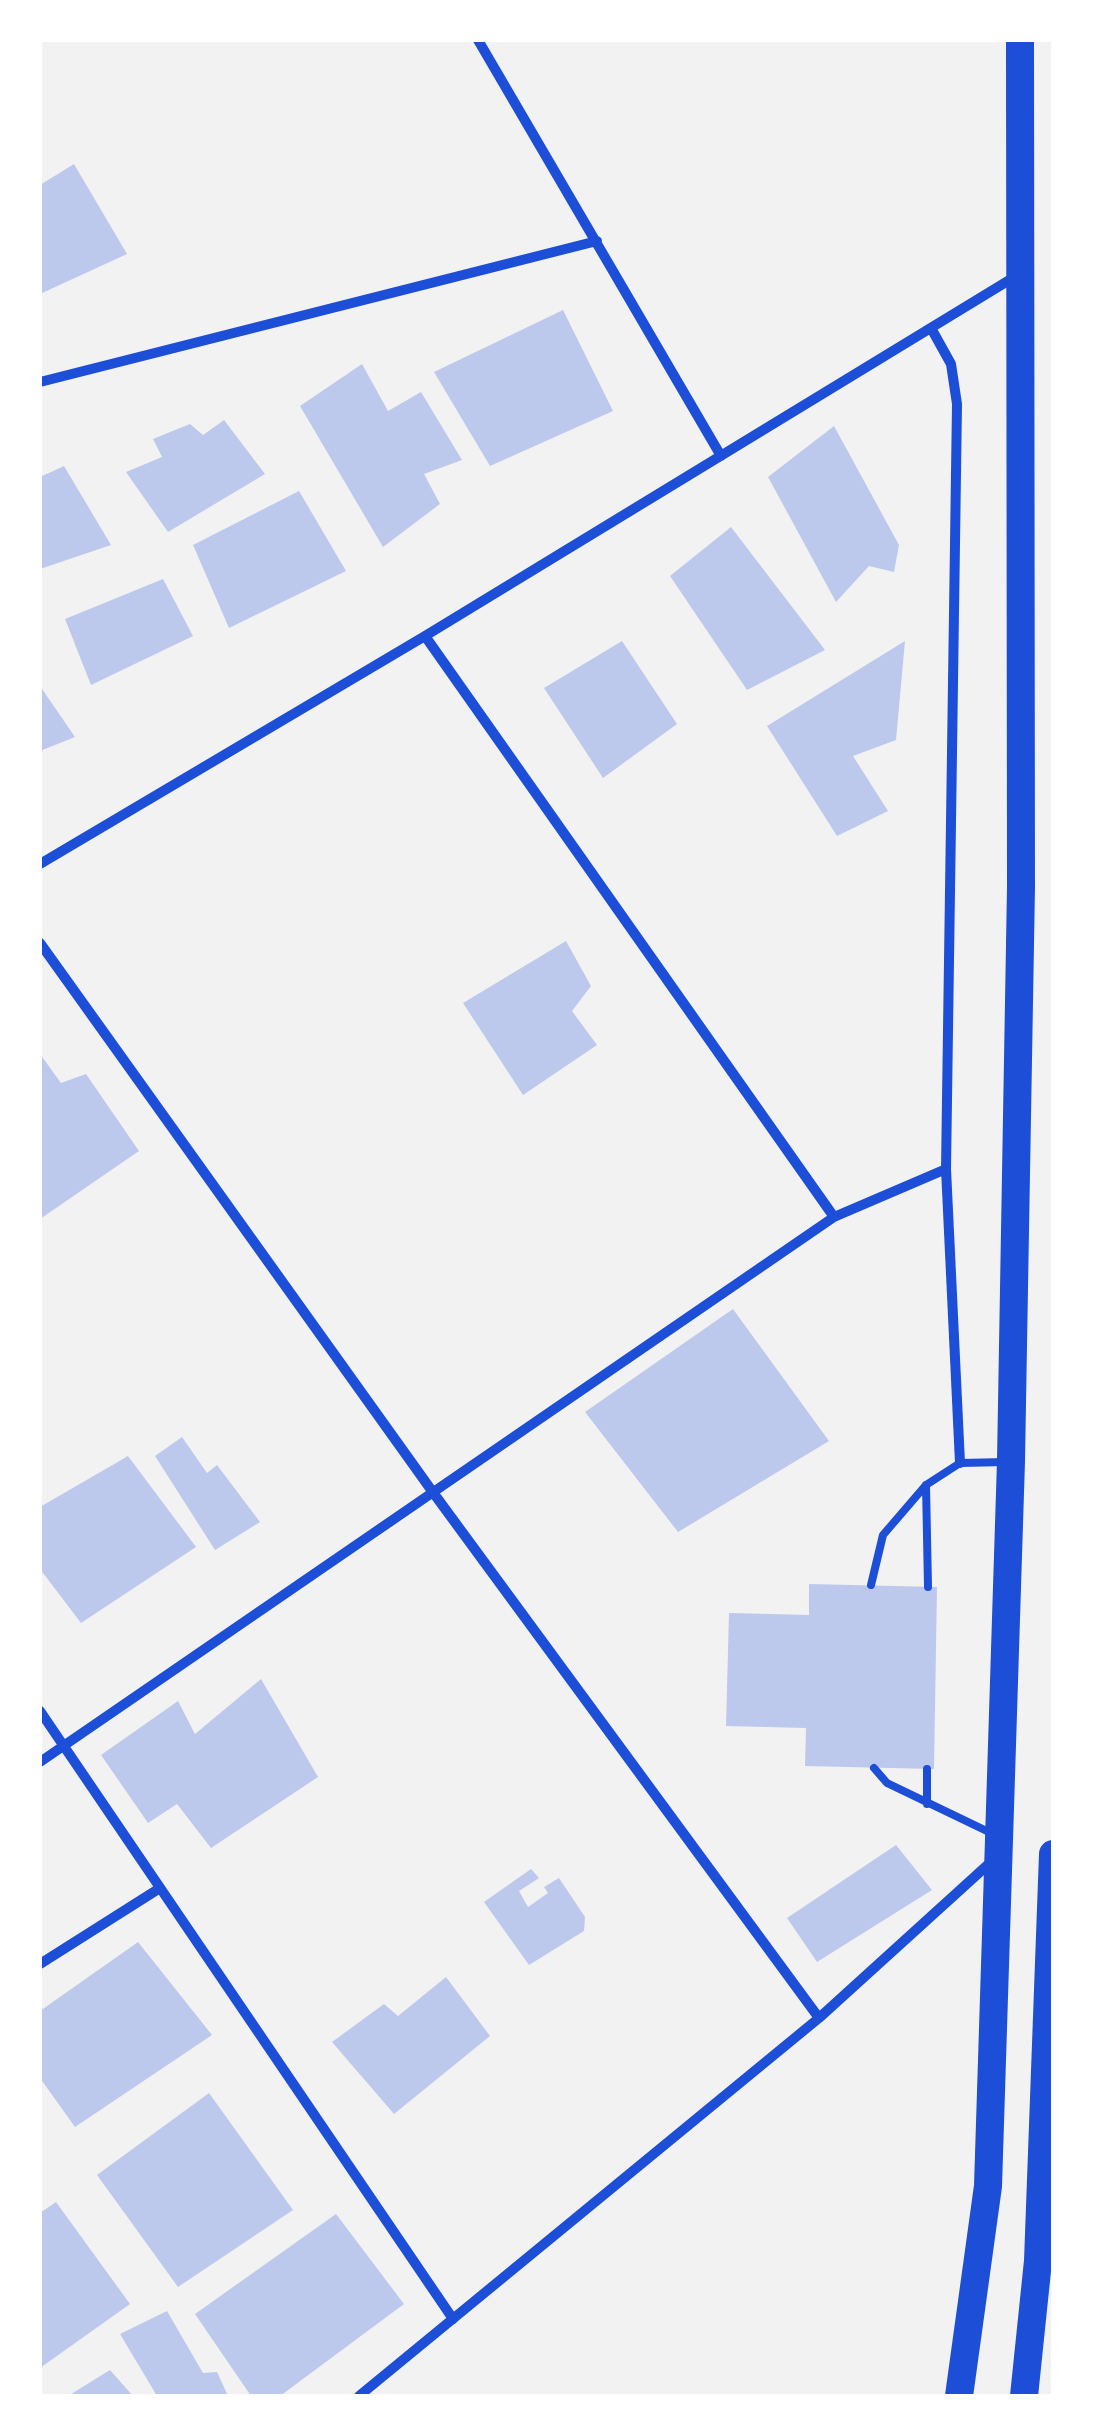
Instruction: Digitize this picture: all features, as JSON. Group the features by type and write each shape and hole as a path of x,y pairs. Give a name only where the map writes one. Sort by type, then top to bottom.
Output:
{"highway":[{"path":"959,2396 988,2186 1010,1462 1022,887 1020,40"},
{"path":"1024,2396 1038,2261 1053,1854"}],"street":[{"path":"478,40 721,456"},
{"path":"40,382 598,241"},
{"path":"40,864 425,636 1021,272"},
{"path":"932,328 950,364 958,404 946,1169 960,1463"},
{"path":"425,636 834,1218"},
{"path":"40,943 432,1490 819,2018"},
{"path":"40,1762 834,1218 946,1169"},
{"path":"40,1711 453,2320"},
{"path":"359,2396 819,2018 998,1846"},
{"path":"40,1964 160,1888"}],"lane":[{"path":"871,1585 883,1535 926,1485 960,1463 1010,1462"},
{"path":"926,1485 928,1587"},
{"path":"874,1768 887,1783 998,1846"},
{"path":"926,1804 927,1769"}],"building":[{"path":"74,164 127,254 40,294 40,185"},
{"path":"563,310 613,411 490,466 434,372"},
{"path":"362,364 388,411 421,392 462,460 424,474 440,504 383,547 300,406"},
{"path":"224,420 265,474 168,532 126,472 162,457 153,439 190,424 203,435"},
{"path":"834,426 899,545 894,572 869,566 836,602 768,477"},
{"path":"64,466 111,545 40,569 40,477"},
{"path":"299,491 346,571 229,628 193,545"},
{"path":"731,527 825,650 747,690 670,576"},
{"path":"163,579 193,636 91,685 65,619"},
{"path":"622,641 677,724 603,778 544,688"},
{"path":"905,641 896,740 853,756 888,811 837,836 767,726"},
{"path":"40,686 75,737 40,751"},
{"path":"566,941 591,986 572,1011 597,1045 523,1095 463,1003"},
{"path":"40,1054 61,1083 86,1074 139,1151 40,1219"},
{"path":"733,1309 829,1441 678,1532 585,1412"},
{"path":"182,1437 207,1473 217,1465 260,1522 215,1550 155,1456"},
{"path":"128,1456 196,1547 81,1623 40,1569 40,1507"},
{"path":"809,1584 937,1587 934,1769 805,1766 806,1728 726,1726 729,1613 809,1615"},
{"path":"261,1679 318,1777 211,1848 177,1804 148,1823 101,1755 178,1701 195,1734"},
{"path":"896,1845 932,1890 817,1962 787,1918"},
{"path":"531,1869 539,1878 519,1891 528,1907 548,1893 544,1887 559,1878 585,1917 584,1931 529,1965 484,1902"},
{"path":"138,1942 212,2035 75,2127 40,2078 40,2011"},
{"path":"446,1977 490,2036 394,2114 332,2042 384,2004 398,2016"},
{"path":"209,2093 293,2210 178,2287 97,2175"},
{"path":"56,2202 130,2304 40,2368 40,2213"},
{"path":"336,2214 404,2304 280,2396 251,2396 195,2314"},
{"path":"167,2311 203,2373 217,2372 228,2396 157,2396 120,2334"},
{"path":"110,2370 133,2396 68,2396"}]}
